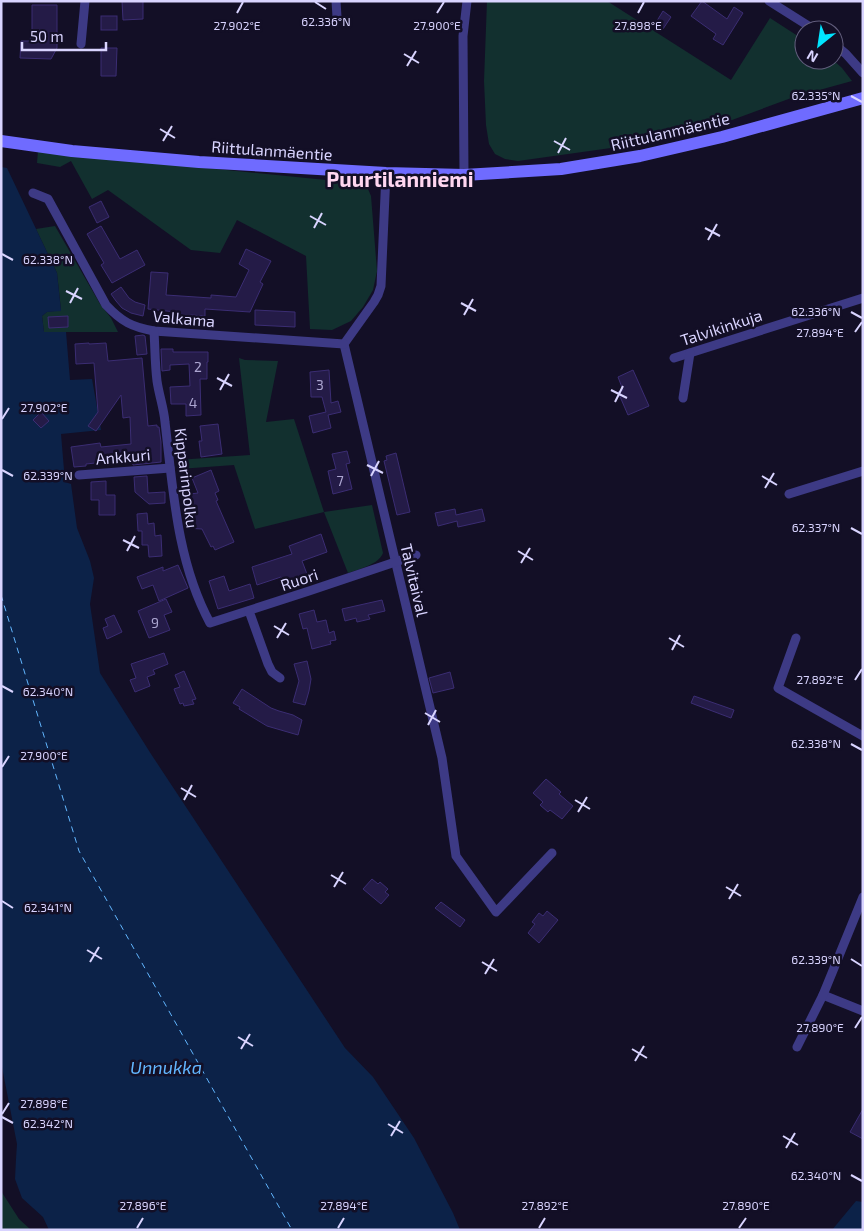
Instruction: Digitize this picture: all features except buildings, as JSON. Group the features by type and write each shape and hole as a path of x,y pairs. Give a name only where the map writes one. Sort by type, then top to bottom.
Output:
{"street":[{"path":"81,44 85,1"},
{"path":"336,1 337,17"},
{"path":"464,175 463,36 467,1"},
{"path":"769,1 799,20"},
{"path":"844,52 863,72"},
{"name":"Riittulanmäentie","path":"1,141 72,151 199,162 386,173 464,175 561,169 640,156 722,137 863,98"},
{"path":"344,344 374,302 381,286 386,173"},
{"name":"Valkama","path":"33,193 48,199 106,305 128,324 154,331 344,344"},
{"name":"Talvikinkuja","path":"674,358 863,298"},
{"name":"Kipparinpolku","path":"154,331 157,380 165,419 180,539 196,594 210,623"},
{"name":"Talvitaival","path":"344,344 442,758 456,856 496,912 552,853"},
{"path":"683,398 690,353"},
{"name":"Ankkuri","path":"79,475 170,468"},
{"path":"789,494 863,472"},
{"name":"Ruori","path":"210,623 416,555"},
{"path":"249,611 268,664 272,672 280,678"},
{"path":"796,638 778,688 863,736"},
{"path":"797,1048 823,996 863,897"},
{"path":"823,996 863,1012"}],"green space":[{"path":"487,1 607,1 731,80 770,18 794,34 794,70 844,70 852,81 794,97 732,120 618,147 518,161 505,159 495,154 489,144 484,81"},
{"path":"38,151 356,183 368,189 371,196 377,271 373,290 363,307 351,321 332,330 310,329 306,256 237,220 220,253 191,250 108,190 92,199 71,161 60,167 37,163"},
{"path":"55,226 118,332 44,332 42,316 47,312 61,310 57,273 36,229"},
{"path":"239,358 245,360 278,361 266,422 294,419 324,512 255,529 234,465 179,469 177,460 250,455"},
{"path":"372,505 383,553 381,557 368,566 348,573 324,512"},
{"path":"1,1191 19,1219 31,1230 1,1230"}],"water":[{"name":"Unnukka","path":"1,167 7,168 57,273 61,311 47,312 42,316 44,332 66,332 70,380 92,379 101,430 61,434 65,482 71,484 77,528 90,561 94,578 90,604 100,673 151,754 345,1048 373,1077 414,1138 460,1230 49,1230 43,1217 22,1198 15,1179 17,1144 1,1062"},
{"path":"856,1201 863,1202 863,1230 832,1230"}],"ferry route":[{"path":"1,595 79,851 292,1230"}],"district":[{"name":"Puurtilanniemi","path":"400,178"}]}
